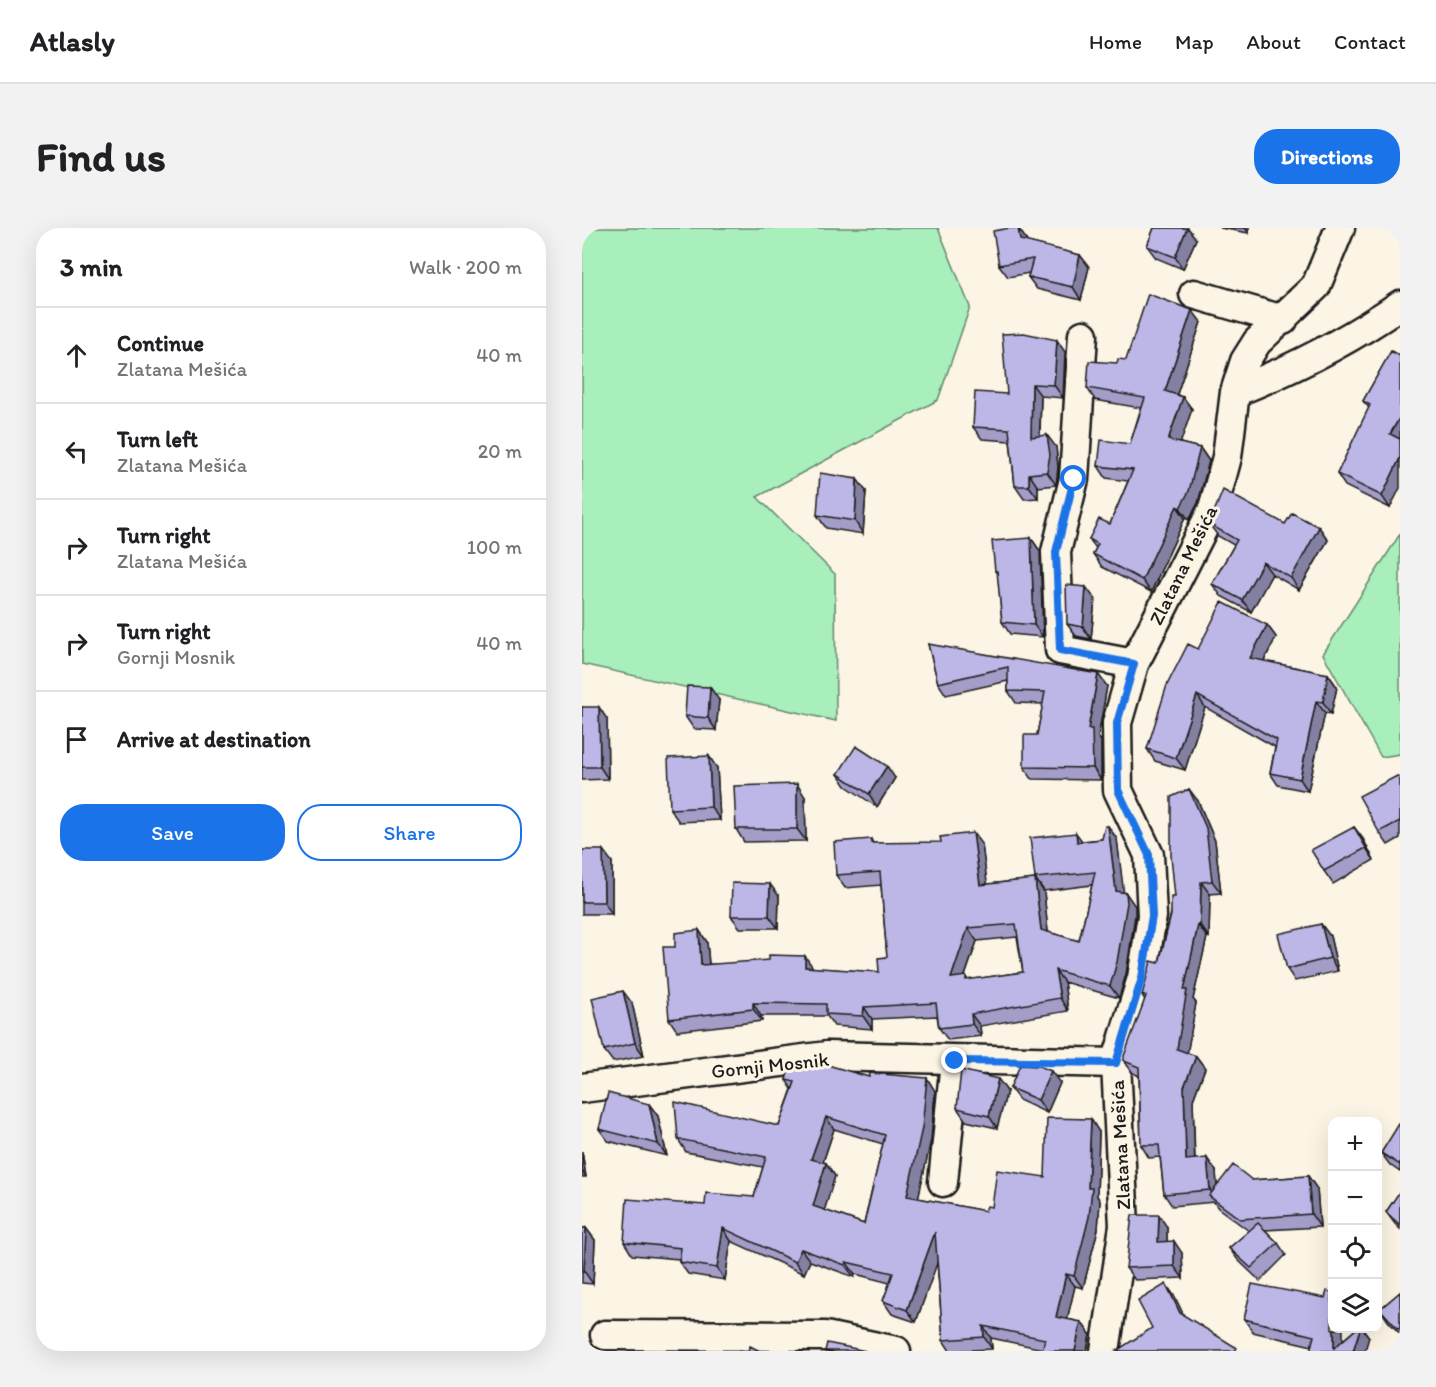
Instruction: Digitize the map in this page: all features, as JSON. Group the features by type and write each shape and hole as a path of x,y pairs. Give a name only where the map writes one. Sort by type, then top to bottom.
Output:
{"street":[{"name":"Zlatana Mešića","path":"1105,1351 1124,1226 1116,1063 1142,978 1152,916 1149,855 1118,790 1117,723 1134,664 1213,509 1227,457 1235,392 1245,361 1257,342 1283,320 1316,285 1340,228"},
{"path":"1194,294 1283,320"},
{"path":"1235,392 1288,370 1351,337 1400,305"},
{"path":"1083,335 1074,479 1056,552 1060,650 1134,664"},
{"name":"Gornji Mosnik","path":"583,1082 827,1056 955,1061 1116,1063"},
{"path":"943,1182 955,1061"},
{"path":"605,1335 822,1344 896,1351"}],"green space":[{"path":"582,228 938,228 970,307 938,400 757,497 835,574 836,721 582,664"},
{"path":"1400,534 1400,754 1381,757 1323,654"}],"building":[{"path":"1018,228 1020,240 1080,255 1073,287 1028,277 1033,259 999,265 993,231"},
{"path":"1154,228 1187,228 1175,257 1147,246"},
{"path":"1148,294 1192,310 1165,391 1183,397 1168,440 1200,448 1189,491 1180,508 1177,506 1142,580 1093,554 1098,544 1089,539 1099,519 1110,524 1133,470 1098,466 1101,440 1130,444 1145,398 1087,388 1089,361 1117,363 1118,359 1126,360"},
{"path":"1024,333 1057,340 1054,385 1032,384 1031,437 1047,435 1050,455 1047,472 1029,474 1029,486 1015,486 1009,429 973,427 975,392 1007,394 1002,334"},
{"path":"1391,351 1400,356 1400,417 1390,434 1400,439 1400,458 1382,496 1337,474 1370,405 1363,401"},
{"path":"820,473 857,479 855,521 817,515"},
{"path":"1223,490 1285,524 1292,513 1319,527 1291,578 1263,562 1242,600 1212,584 1237,540 1209,524"},
{"path":"1031,538 1034,625 1002,622 992,541"},
{"path":"1066,585 1086,587 1083,627 1067,624"},
{"path":"1222,602 1267,625 1250,658 1328,674 1323,702 1316,701 1300,779 1270,773 1277,740 1197,695 1176,758 1147,749 1167,685 1188,644 1198,649"},
{"path":"928,644 1098,674 1088,729 1092,729 1093,768 1024,767 1024,735 1037,735 1045,692 1008,691 1008,667 938,683"},
{"path":"687,686 710,687 708,718 685,716"},
{"path":"582,707 599,707 600,767 582,767"},
{"path":"856,746 887,766 869,794 838,774"},
{"path":"709,756 711,807 670,809 668,758"},
{"path":"1397,776 1400,781 1400,821 1379,832 1359,796"},
{"path":"797,784 797,829 736,829 734,786"},
{"path":"1189,789 1206,828 1212,881 1201,882 1200,925 1198,925 1184,990 1187,990 1177,1049 1196,1056 1184,1087 1186,1160 1207,1158 1210,1190 1164,1194 1159,1145 1141,1145 1139,1067 1124,1061 1124,1056 1146,996 1142,995 1151,961 1159,963 1171,915 1171,897 1175,897 1171,856 1171,797"},
{"path":"1105,826 1108,826 1116,891 1126,893 1127,903 1117,962 1110,986 1055,970 1060,998 971,1014 972,1024 939,1028 936,1003 864,1007 863,1016 826,1014 826,1004 753,1003 753,1009 669,1019 663,947 675,947 675,933 699,930 701,965 769,960 769,955 805,956 805,967 879,972 878,958 887,957 880,872 836,875 834,842 871,839 871,843 941,842 940,837 973,833 980,885 1035,879 1041,930 1079,941 1095,872 1035,878 1030,838 1076,833 1077,842 1102,839","holes":["1016,924 1023,972 966,980 966,976 951,978 968,928"]},
{"path":"1354,827 1366,848 1324,871 1311,850"},
{"path":"582,850 603,850 604,902 582,902"},
{"path":"732,883 770,884 769,916 731,916"},
{"path":"1321,924 1330,958 1287,969 1278,934"},
{"path":"623,991 635,1043 604,1050 592,998"},
{"path":"814,1061 869,1077 870,1073 927,1078 922,1128 907,1196 985,1211 987,1206 992,1207 997,1170 1045,1177 1047,1118 1091,1119 1088,1188 1092,1188 1089,1217 1074,1276 1066,1274 1056,1317 1081,1322 1075,1351 1042,1351 1045,1339 983,1326 984,1337 943,1340 935,1232 907,1310 883,1301 893,1273 846,1262 845,1265 801,1249 795,1262 723,1228 717,1268 679,1262 681,1248 624,1242 627,1199 705,1205 706,1193 754,1197 766,1157 678,1139 675,1102 779,1126 795,1082 786,1080 790,1064","holes":["826,1117 885,1135 864,1224 813,1206 826,1163 811,1159"]},
{"path":"1020,1065 1039,1066 1051,1071 1038,1100 1010,1088"},
{"path":"961,1070 998,1079 989,1116 957,1108"},
{"path":"608,1093 649,1104 658,1144 599,1129"},
{"path":"1399,1124 1400,1165 1382,1151"},
{"path":"1233,1165 1252,1180 1308,1176 1311,1214 1240,1219 1209,1196"},
{"path":"1400,1191 1400,1225 1386,1212"},
{"path":"1132,1215 1159,1215 1158,1242 1174,1241 1174,1266 1126,1268"},
{"path":"1258,1223 1278,1243 1251,1268 1229,1248"},
{"path":"582,1228 586,1228 584,1271 582,1271"},
{"path":"1166,1284 1180,1313 1237,1348 1235,1351 1116,1351 1152,1328 1138,1301"},
{"path":"1252,1284 1325,1298 1327,1291 1328,1333 1334,1333 1334,1348 1351,1333 1359,1333 1353,1351 1310,1351 1314,1336 1244,1319"},
{"path":"1400,1292 1400,1328 1398,1329 1382,1311 1382,1307"},
{"path":"827,1343 866,1351 825,1351"},
{"path":"750,1346 760,1351 748,1351"}],"route":[{"path":"955,1061 1116,1063 1142,978 1152,916 1149,855 1118,790 1117,723 1134,664 1060,650 1056,552 1074,479"}]}
